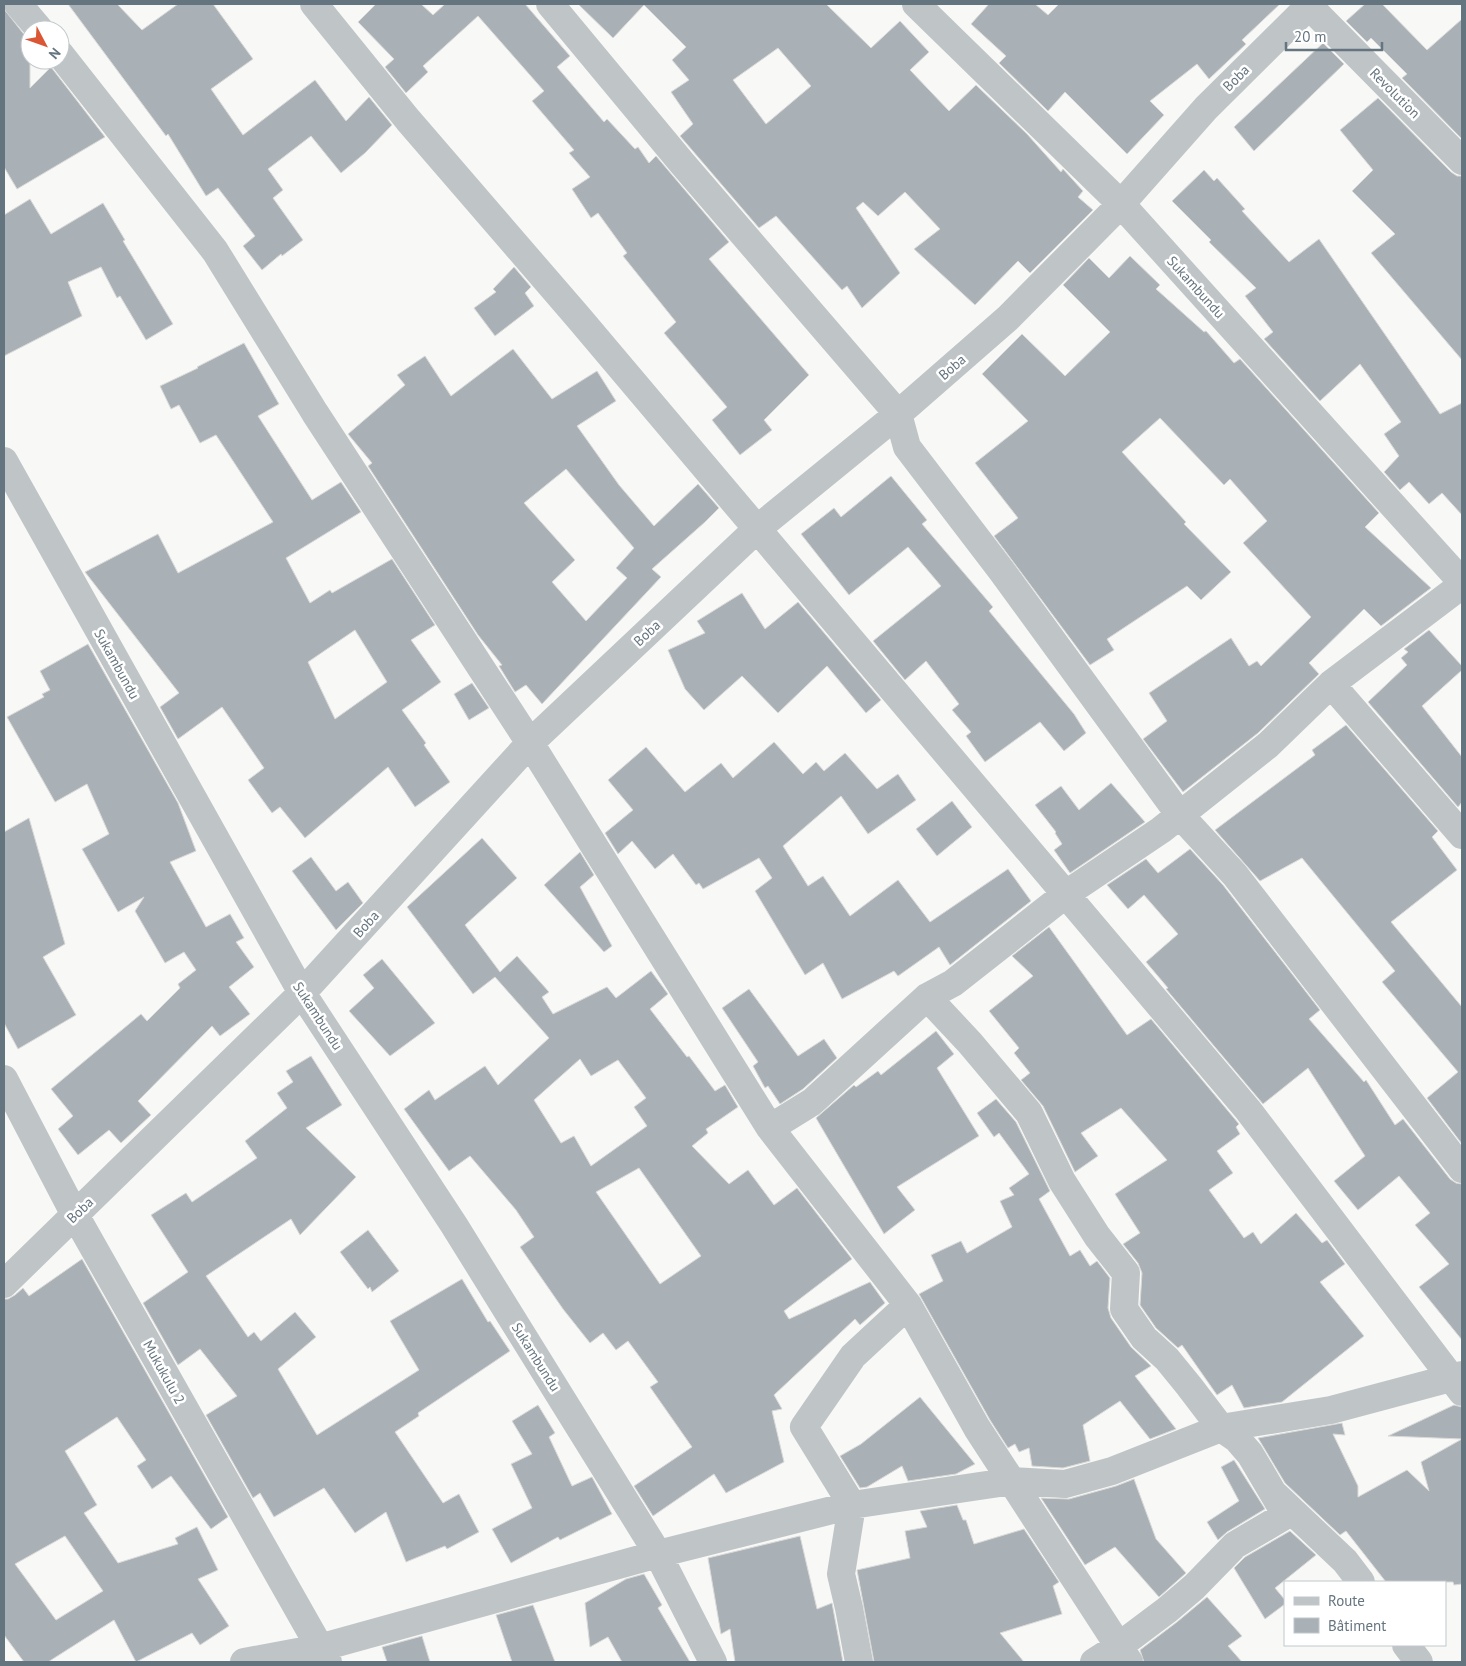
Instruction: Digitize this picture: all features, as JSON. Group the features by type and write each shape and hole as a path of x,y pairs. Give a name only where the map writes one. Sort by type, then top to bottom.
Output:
{"street":[{"path":"18,4 32,20"},
{"path":"244,1662 324,1655 658,1554 852,1504 1013,1480 1065,1484 1112,1471 1221,1428 1331,1410 1458,1381 1248,1110 578,317 408,120 314,4"},
{"path":"550,4 682,163 898,414 907,447 1001,570 1179,814 1235,875 1462,1169"},
{"name":"Sukambundu","path":"916,4 1122,204 1462,584"},
{"name":"Boba","path":"4,1284 302,993 530,743 757,529 898,414 1008,318 1122,204 1206,108 1309,4"},
{"name":"Revolution","path":"1309,4 1462,161"},
{"path":"70,67 215,251 315,412 530,743 770,1128 908,1305 977,1428 1013,1480 1124,1654"},
{"name":"Sukambundu","path":"4,461 302,993 454,1225 658,1554 713,1662"},
{"path":"770,1128 812,1102 927,997 953,983 1066,894 1161,830 1268,745 1331,684 1462,584"},
{"path":"1331,684 1462,836"},
{"path":"927,997 970,1043 1029,1113 1062,1181 1097,1236 1126,1273 1124,1309 1144,1338 1167,1359 1221,1428 1238,1439 1250,1454 1286,1515 1235,1545 1124,1654 1094,1662"},
{"name":"Mukukulu 2","path":"4,1079 75,1214 324,1655"},
{"path":"859,1662 841,1574 852,1504 804,1427 853,1356 908,1305"},
{"path":"1273,1493 1345,1561 1360,1581"},
{"path":"1407,1646 1419,1662"}],"building":[{"path":"68,4 117,4 142,30 178,4 213,4 253,59 211,89 243,135 315,80 346,121 369,97 392,125 365,153 341,173 311,136 268,169 283,190 273,198 303,240 282,256 281,254 262,270 243,246 255,236 218,188 206,196 168,134 166,136"},
{"path":"376,4 421,4 433,15 445,4 525,4 570,56 557,67 604,122 607,119 635,149 638,147 649,163 656,156 729,242 709,259 809,375 764,420 772,430 740,455 712,420 727,407 664,333 676,322 623,256 627,253 598,213 591,218 572,189 590,177 569,153 574,150 532,101 544,91 478,16 423,66 428,72 406,93 385,67 394,59 358,22"},
{"path":"578,4 826,4 871,48 900,21 929,52 910,70 949,111 976,85 1027,134 1061,172 1063,169 1083,191 1078,197 1093,210 1030,273 1018,261 975,305 914,249 940,229 905,192 878,216 863,202 856,208 900,273 862,308 847,286 842,290 776,216 759,228 680,136 693,124 671,92 689,80 672,60 686,47 644,5 613,38","holes":["778,48 811,86 766,124 733,80"]},
{"path":"989,4 1035,4 1048,15 1059,4 1280,4 1242,40 1246,44 1209,79 1197,64 1150,101 1164,115 1127,154 1065,92 1048,111 999,63 1006,56 971,24"},
{"path":"1365,4 1382,4 1427,50 1462,19 1462,139 1402,78 1407,74 1371,38 1367,42 1346,21"},
{"path":"4,9 20,29 20,70 30,70 30,88 48,70 53,70 105,137 17,189 4,167"},
{"path":"1323,43 1344,64 1254,151 1234,127"},
{"path":"1378,98 1451,172 1457,176 1462,176 1462,360 1371,253 1395,234 1352,191 1373,170 1340,130"},
{"path":"1204,170 1214,181 1217,178 1245,209 1242,211 1289,262 1319,239 1440,414 1462,403 1462,515 1442,493 1429,504 1409,482 1400,490 1384,472 1399,456 1384,434 1401,422 1360,364 1320,401 1264,339 1273,332 1245,296 1256,288 1209,242 1211,240 1172,201"},
{"path":"30,199 51,234 103,203 125,240 123,241 173,324 146,340 120,296 117,298 101,267 68,282 82,316 4,356 4,215"},
{"path":"1130,256 1160,285 1156,289 1204,332 1206,331 1234,363 1240,359 1379,513 1365,527 1431,588 1381,626 1364,609 1309,663 1319,674 1258,733 1183,792 1143,739 1167,721 1149,693 1231,638 1249,666 1257,661 1261,666 1311,617 1243,543 1267,521 1230,479 1224,485 1160,418 1122,452 1186,522 1184,524 1231,572 1201,600 1187,586 1107,639 1114,650 1090,665 994,536 1018,518 975,463 1028,421 982,374 1022,334 1065,376 1110,332 1063,285 1089,258 1109,278"},
{"path":"514,267 531,287 525,293 534,306 495,336 474,308 496,292 493,289"},
{"path":"244,343 279,404 258,416 312,500 341,482 361,512 286,558 310,603 330,590 332,593 392,559 435,625 411,640 441,682 402,710 426,743 424,745 450,782 415,807 388,767 305,838 280,807 272,813 248,780 264,768 222,707 178,739 160,707 179,693 85,572 158,534 178,573 273,522 216,435 200,443 179,405 171,409 160,386","holes":["355,630 387,682 335,719 308,662"]},
{"path":"513,349 552,399 597,371 616,401 577,426 619,485 654,526 698,484 719,508 652,569 661,577 542,704 526,685 515,692 499,666 502,665 478,635 368,466 372,463 348,434 405,385 397,375 425,356 451,396","holes":["566,469 634,548 616,568 627,578 586,621 552,582 575,560 524,503"]},
{"path":"891,476 927,520 922,524 993,607 989,611 1074,714 1086,733 1064,751 1040,722 985,762 966,736 971,732 952,710 959,704 926,661 905,680 873,641 941,586 908,547 849,595 801,534 834,508 841,517"},
{"path":"742,593 765,629 798,602 881,700 866,713 827,666 778,713 742,676 704,710 685,689 668,650 705,633 697,621"},
{"path":"1429,630 1462,666 1462,670 1422,706 1462,757 1462,802 1458,807 1368,702 1407,665 1401,658 1408,652 1404,649"},
{"path":"88,644 178,803 196,851 170,862 206,927 230,914 244,938 236,942 254,967 229,987 250,1014 220,1036 212,1026 138,1101 151,1115 121,1143 109,1130 78,1155 58,1129 73,1116 51,1089 141,1014 147,1021 180,988 178,984 196,970 184,952 165,963 135,911 144,897 118,912 82,849 109,834 87,784 55,802 7,717 44,697 42,694 50,690 40,671"},
{"path":"472,683 489,708 469,720 454,694"},
{"path":"1346,725 1438,831 1432,837 1457,870 1391,922 1462,1007 1462,1144 1427,1098 1458,1072 1382,982 1395,971 1302,858 1260,881 1215,830 1315,755 1312,750"},
{"path":"774,742 803,774 816,762 824,771 845,753 877,789 898,774 916,800 868,834 841,796 783,846 808,886 823,876 850,916 898,880 930,922 1008,869 1031,901 950,965 939,947 898,976 894,971 842,999 823,963 805,975 755,891 772,878 759,858 703,889 699,883 696,885 673,854 655,869 632,841 618,854 605,833 633,810 608,780 646,747 685,792 721,763 733,778"},
{"path":"1111,783 1145,822 1070,873 1054,850 1062,844 1056,832 1035,805 1061,786 1079,810"},
{"path":"952,801 972,827 937,856 916,829"},
{"path":"29,818 65,944 43,957 76,1015 18,1049 4,1023 4,832"},
{"path":"482,838 517,878 465,925 500,972 517,956 549,992 542,997 553,1014 607,987 616,998 651,971 668,994 650,1009 715,1091 725,1085 738,1107 706,1129 708,1133 692,1146 729,1184 748,1170 774,1205 797,1188 852,1259 784,1311 789,1319 870,1282 885,1303 860,1325 855,1319 774,1395 782,1409 772,1411 784,1462 726,1493 714,1474 653,1516 634,1486 692,1447 650,1387 658,1382 628,1341 616,1350 603,1333 590,1343 563,1309 520,1247 534,1237 516,1210 470,1156 449,1171 404,1109 429,1090 435,1100 485,1066 498,1085 549,1038 495,977 473,994 407,907","holes":["580,1059 591,1076 618,1060 646,1098 634,1107 647,1126 591,1166 574,1136 561,1143 534,1100","639,1168 701,1256 660,1284 596,1192"]},
{"path":"1190,849 1223,885 1320,1010 1309,1019 1364,1082 1366,1080 1395,1125 1403,1119 1450,1179 1462,1184 1462,1340 1419,1287 1449,1264 1415,1225 1430,1213 1399,1176 1358,1210 1334,1181 1365,1156 1308,1068 1263,1104 1166,989 1168,988 1146,962 1178,934 1144,895 1128,909 1107,885 1146,859 1158,873"},
{"path":"580,852 594,875 580,887 612,946 604,952 544,885"},
{"path":"311,857 336,891 348,882 363,903 336,930 292,871"},
{"path":"1049,927 1127,1035 1151,1019 1239,1124 1236,1127 1240,1134 1217,1151 1233,1173 1209,1190 1244,1238 1253,1232 1261,1244 1296,1213 1322,1243 1327,1240 1345,1264 1320,1282 1364,1336 1282,1402 1244,1408 1232,1385 1217,1395 1182,1345 1178,1348 1156,1328 1140,1305 1142,1273 1138,1263 1123,1244 1140,1233 1115,1194 1167,1160 1121,1108 1081,1133 1098,1156 1075,1172 1043,1106 1021,1080 1030,1073 1014,1053 1019,1048 989,1011 1033,976 1012,956"},
{"path":"382,959 435,1023 390,1056 349,1011 374,988 363,975"},
{"path":"749,989 798,1056 824,1039 837,1058 803,1089 780,1104 768,1086 765,1088 753,1066 758,1062 722,1008"},
{"path":"936,1031 954,1054 937,1068 979,1136 897,1187 915,1210 884,1234 816,1118 854,1085 856,1087 878,1071 881,1075"},
{"path":"311,1056 342,1105 306,1128 356,1177 300,1235 291,1219 206,1276 248,1337 254,1332 261,1341 295,1312 316,1337 278,1369 317,1435 419,1370 390,1321 462,1279 488,1322 490,1321 510,1351 418,1413 419,1416 395,1432 443,1503 459,1494 479,1532 447,1549 445,1546 406,1562 386,1512 355,1533 324,1488 274,1517 260,1493 253,1498 206,1415 237,1396 200,1349 178,1365 143,1303 188,1272 151,1215 186,1193 192,1202 257,1158 245,1141 287,1108 277,1093 293,1082 286,1071"},
{"path":"996,1099 1016,1122 1050,1191 1039,1199 1070,1256 1080,1250 1090,1266 1097,1261 1110,1278 1108,1308 1111,1318 1131,1347 1151,1366 1135,1376 1176,1429 1150,1439 1120,1401 1083,1425 1090,1461 1063,1468 1032,1466 1029,1448 1019,1452 1015,1444 1008,1448 990,1420 919,1294 943,1281 931,1255 961,1241 967,1253 1012,1227 1000,1201 1014,1195 1009,1188 1029,1174 999,1133 994,1137 977,1113"},
{"path":"368,1230 399,1271 372,1292 370,1287 368,1289 340,1252"},
{"path":"82,1259 228,1517 211,1529 171,1476 152,1489 137,1466 146,1460 117,1417 65,1451 97,1505 84,1513 118,1563 178,1544 175,1538 197,1527 218,1570 198,1579 229,1626 200,1645 192,1633 136,1662 114,1620 48,1662 24,1662 4,1635 4,1299 15,1295 23,1288 29,1296","holes":["65,1536 103,1591 56,1620 15,1564"]},
{"path":"920,1397 975,1464 956,1474 908,1481 902,1466 867,1487 860,1488 840,1456 861,1444"},
{"path":"538,1405 555,1433 549,1437 572,1486 592,1477 612,1514 560,1540 558,1537 511,1563 492,1529 532,1508 511,1464 532,1454 512,1421"},
{"path":"1454,1405 1462,1407 1462,1439 1388,1436"},
{"path":"1342,1423 1345,1435 1333,1434 1358,1486 1358,1497 1407,1470 1429,1491 1421,1462 1462,1439 1462,1584 1454,1585 1453,1582 1446,1581 1385,1581 1346,1531 1340,1535 1285,1483 1258,1438"},
{"path":"1234,1460 1265,1509 1227,1532 1218,1540 1207,1522 1239,1501 1221,1467"},
{"path":"1134,1479 1156,1539 1186,1573 1159,1597 1115,1547 1085,1565 1041,1498 1069,1499"},
{"path":"957,1505 963,1520 966,1520 974,1544 1024,1529 1059,1582 1053,1586 1062,1614 1000,1633 1024,1662 874,1662 857,1570 910,1558 905,1531 927,1527 920,1511"},
{"path":"1290,1531 1316,1555 1275,1588 1284,1599 1284,1605 1265,1619 1234,1568 1245,1557"},
{"path":"800,1536 817,1609 832,1603 843,1662 735,1662 730,1629 721,1634 708,1558"},
{"path":"644,1574 662,1605 658,1608 690,1662 622,1662 608,1637 590,1647 585,1603 626,1579"},
{"path":"1207,1597 1242,1636 1228,1646 1242,1662 1144,1662 1140,1650"},
{"path":"533,1605 555,1662 512,1662 496,1615"},
{"path":"422,1636 430,1662 387,1662 382,1647"}]}
